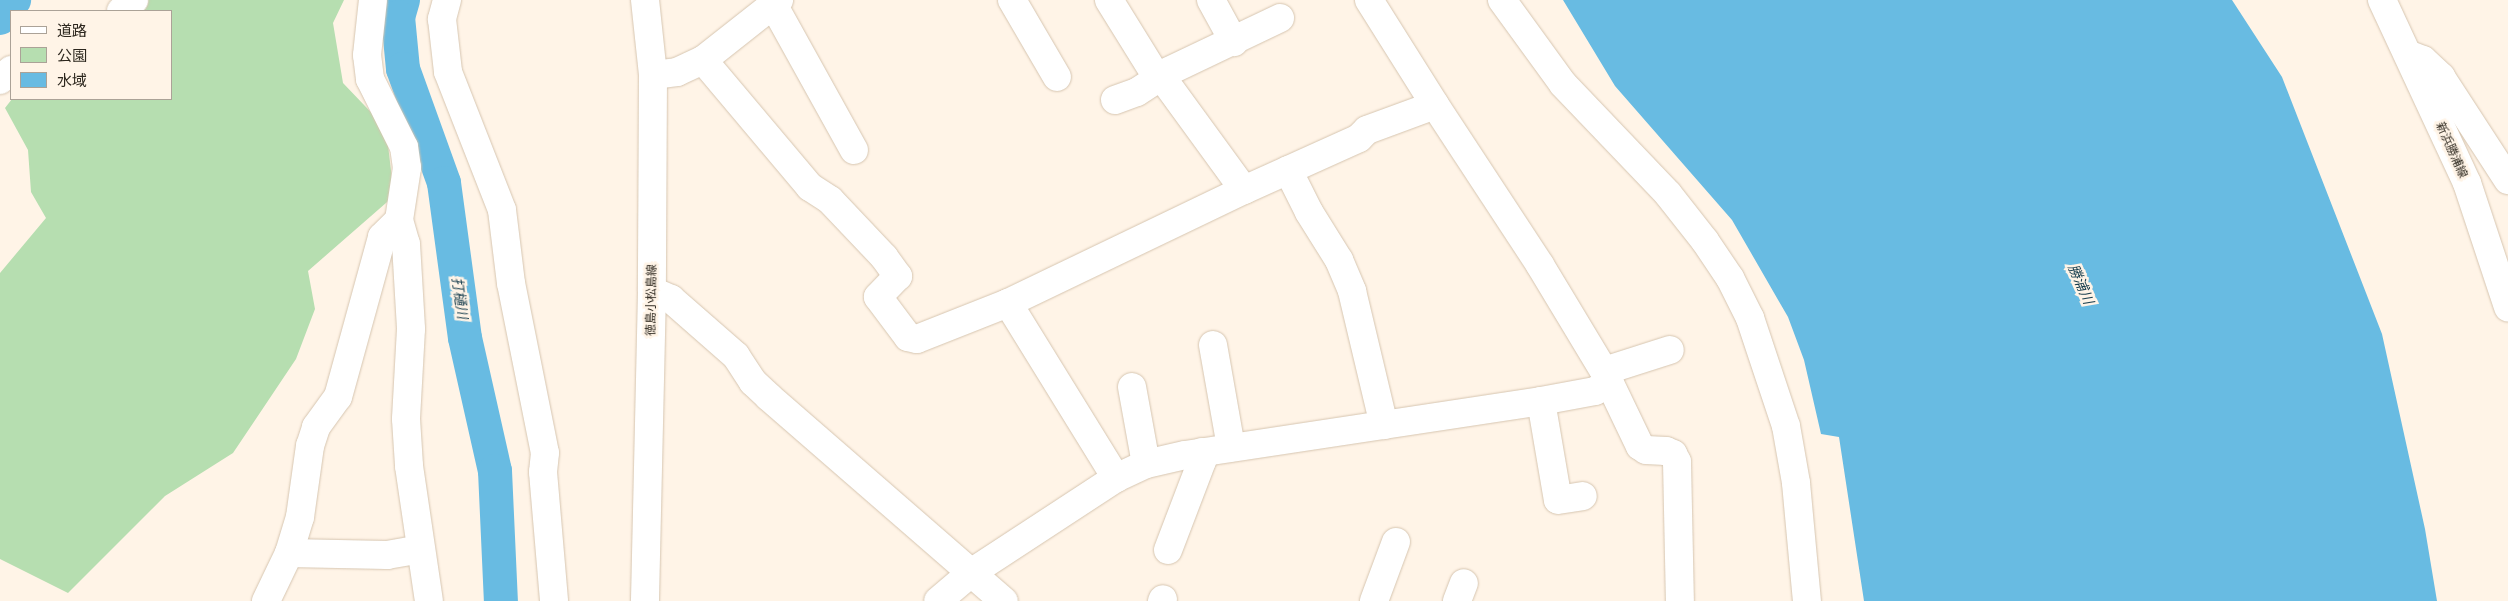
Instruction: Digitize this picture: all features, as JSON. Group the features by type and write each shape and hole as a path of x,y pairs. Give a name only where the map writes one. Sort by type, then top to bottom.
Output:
{"street":[{"path":"122,10 134,0"},
{"path":"374,0 367,55 370,79 404,147 407,168 399,220 406,244 411,329 406,418 409,466 429,601"},
{"path":"447,0 442,19 448,72 502,210 511,283 545,453 543,472 554,601"},
{"name":"徳島小松島線","path":"644,0 653,75 652,291 645,601"},
{"path":"1012,0 1057,77"},
{"path":"1109,0 1153,71 1161,76 1244,190"},
{"path":"1211,0 1234,42"},
{"path":"1369,0 1540,265 1607,377 1640,446 1646,450 1666,450 1676,462 1680,601"},
{"path":"1502,0 1563,84 1668,194 1705,241 1746,310 1771,374 1786,426 1796,483 1807,601"},
{"name":"新浜勝浦線","path":"2382,0 2410,55 2467,183 2508,307"},
{"path":"653,75 677,72 703,60 776,2 854,150"},
{"path":"1115,100 1137,92 1161,76 1280,18"},
{"path":"2410,55 2423,60 2440,77 2508,180"},
{"path":"703,60 810,187 830,200 884,257 898,276 878,297 908,337 916,340 1008,303 1244,190 1359,138 1367,130 1435,105"},
{"path":"0,80 10,71"},
{"path":"1288,170 1309,212 1339,260 1352,291 1384,424"},
{"path":"266,601 289,553 300,517 310,446 316,427 338,397 382,238 399,220"},
{"path":"652,291 671,299 746,367 758,387 1004,601"},
{"path":"1008,303 1116,478"},
{"path":"1213,344 1231,447"},
{"path":"938,601 971,573 1116,478 1146,464 1231,447 1541,401 1595,391 1607,377 1670,350"},
{"path":"1132,387 1146,464"},
{"path":"1541,401 1558,500 1583,496"},
{"path":"1168,550 1202,461 1202,452"},
{"path":"1374,601 1396,542"},
{"path":"289,553 387,555 420,549"}],"green space":[{"path":"148,0 344,0 333,23 343,83 386,128 394,196 308,271 315,309 296,359 233,453 165,496 68,593 0,559 0,273 46,218 31,192 28,150 5,108 11,100 172,100 172,10 141,10"}],"water":[{"name":"勝浦川","path":"1563,0 2232,0 2282,77 2382,334 2425,529 2437,601 1864,601 1839,437 1821,434 1804,360 1788,317 1732,220 1615,86"}],"waterway":[{"name":"打樋川","path":"0,18 14,0"},
{"name":"打樋川","path":"403,0 398,17 403,69 444,183 465,338 495,471 501,601"}]}
